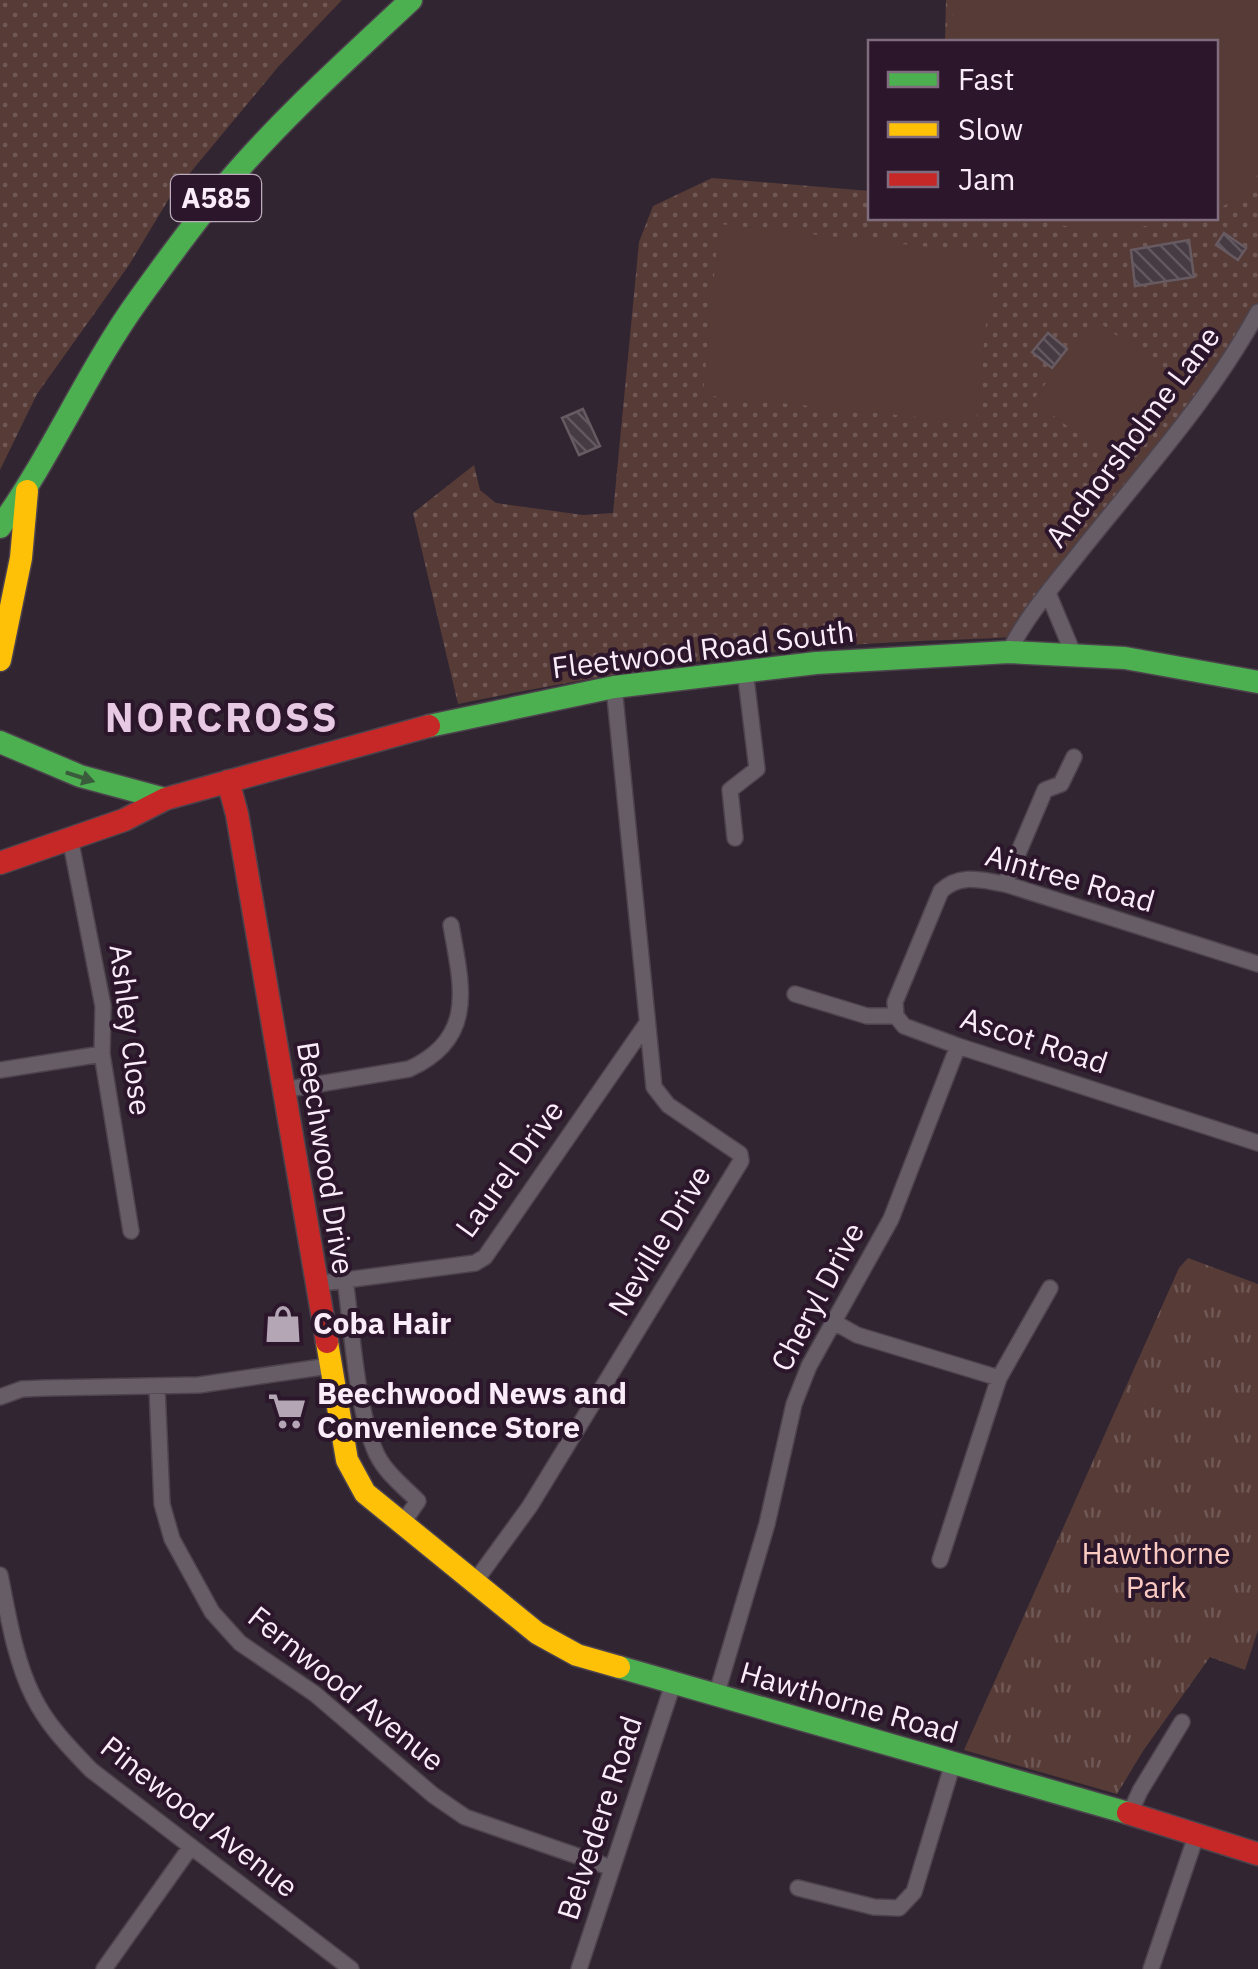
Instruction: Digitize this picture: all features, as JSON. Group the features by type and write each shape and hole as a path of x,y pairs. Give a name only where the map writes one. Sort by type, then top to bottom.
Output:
{"main road":[{"name":"A585","path":"0,527 28,488 56,432 137,301 227,184 314,90 411,0"},
{"name":"A585","path":"0,660 21,558 28,488"},
{"name":"Fleetwood Road South","path":"0,863 124,820 164,798 415,728 614,688 745,670 1008,652 1137,659 1258,682"},
{"name":"Fleetwood Road South","path":"0,742 72,775 126,792 164,798"},
{"name":"Beechwood Drive","path":"228,781 237,814 347,1460 364,1493 448,1561"},
{"name":"Hawthorne Road","path":"448,1561 536,1632 577,1655 1130,1813 1258,1854"}],"street":[{"name":"Anchorsholme Lane","path":"1008,652 1048,594 1210,391 1258,312"},
{"name":"Anchorsholme Lane","path":"1048,594 1073,653"},
{"path":"734,838 730,790 756,768 745,670"},
{"name":"Neville Drive","path":"474,1583 530,1506 741,1161 740,1154 660,1098 652,1071 614,688"},
{"path":"1005,884 1045,790 1062,784 1074,757"},
{"name":"Ashley Close","path":"70,838 104,1006 102,1054 132,1231"},
{"name":"Aintree Road","path":"896,1016 895,1002 941,891 952,880 970,878 1005,884 1258,964"},
{"path":"283,1090 410,1069 425,1062 455,1028 463,1000 451,926"},
{"name":"Ascot Road","path":"795,994 867,1016 896,1016 904,1026 958,1046 1258,1143"},
{"name":"Laurel Drive","path":"316,1284 475,1263 484,1257 647,1023"},
{"name":"Cheryl Drive","path":"716,1696 767,1524 794,1404 809,1366 890,1219 958,1046"},
{"path":"0,1070 102,1054"},
{"name":"Beechwood Drive","path":"345,1280 374,1448 388,1472 418,1502 402,1524"},
{"path":"940,1560 999,1378 1050,1288"},
{"path":"834,1322 856,1335 999,1378"},
{"path":"0,1397 22,1389 199,1385 330,1366"},
{"name":"Fernwood Avenue","path":"157,1387 162,1504 172,1538 212,1612 240,1643 315,1694 433,1796 465,1817 612,1868"},
{"name":"Pinewood Avenue","path":"0,1575 14,1642 32,1695 50,1724 91,1770 350,1969"},
{"name":"Belvedere Road","path":"579,1969 673,1684"},
{"path":"1130,1813 1182,1722"},
{"path":"798,1888 874,1908 899,1908 914,1892 953,1763"},
{"path":"1151,1969 1196,1836"},
{"path":"104,1969 190,1848"}],"green space":[{"path":"0,0 342,0 278,67 170,197 129,265 37,394 0,470"},
{"path":"946,0 1258,0 1258,312 1016,637 773,652 615,675 458,704 413,513 474,465 480,490 496,503 583,515 613,513 639,242 653,206 712,178 868,191 868,220 1218,220 1218,40 945,40"},
{"path":"954,0 1258,0 1258,174 1245,192 1218,210 1218,40 952,40"},
{"path":"1048,220 1181,220 1096,229"},
{"path":"719,224 993,254 976,423 703,395"},
{"path":"1095,319 1175,380 1113,461 1033,400"},
{"name":"Hawthorne Park","path":"1188,1258 1258,1284 1258,1630 1245,1670 1210,1657 1117,1794 964,1750 1179,1268"}],"building":[{"path":"1224,233 1246,248 1238,260 1216,245"},
{"path":"1189,240 1194,277 1135,286 1131,250"},
{"path":"1048,333 1067,349 1052,368 1032,352"},
{"path":"583,409 600,446 579,455 562,418"}],"traffic: fast":[{"path":"0,527 120,327 204,211 293,112 411,0"},
{"path":"429,726 614,687 816,663 1009,652 1125,658 1258,682"},
{"path":"0,742 80,776 165,799"},
{"path":"619,1667 1128,1813"}],"traffic: slow":[{"path":"0,660 21,558 27,491"},
{"path":"327,1342 347,1460 365,1493 537,1633 577,1655 619,1667"}],"traffic: jam":[{"path":"0,863 124,820 165,799 429,726"},
{"path":"228,781 237,814 327,1342"},
{"path":"1128,1813 1258,1854"}],"place":[{"name":"Coba Hair","path":"283,1324"},
{"name":"Beechwood News and Convenience Store","path":"287,1411"}],"district":[{"name":"NORCROSS","path":"222,718"}]}
